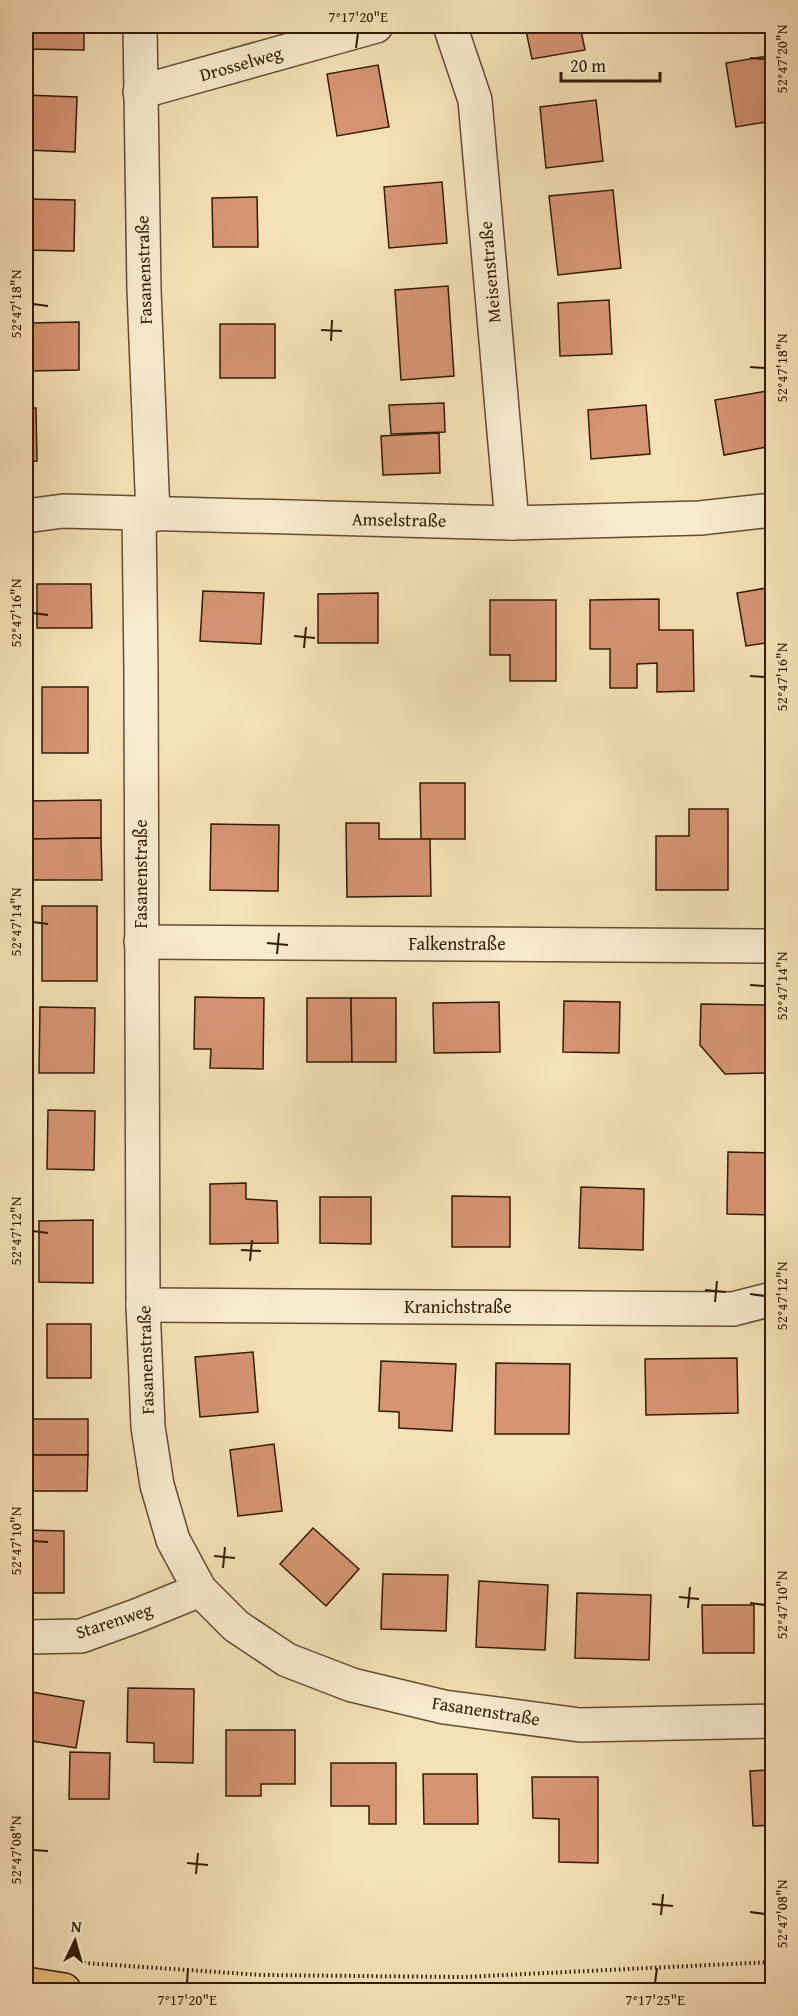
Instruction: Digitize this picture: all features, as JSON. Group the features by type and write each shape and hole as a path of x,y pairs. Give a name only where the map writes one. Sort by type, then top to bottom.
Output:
{"main road":[{"path":"26,1984 64,1990"}],"street":[{"name":"Fasanenstraße","path":"140,26 146,514 141,672 143,1305 148,1427 157,1485 173,1539 200,1590 236,1626 287,1660 352,1685 444,1707 580,1725 772,1721"},
{"name":"Drosselweg","path":"140,92 376,26"},
{"name":"Meisenstraße","path":"450,26 476,100 512,523"},
{"name":"Amselstraße","path":"26,516 63,511 512,523 700,518 772,510"},
{"name":"Falkenstraße","path":"141,942 772,946"},
{"name":"Kranichstraße","path":"143,1305 733,1309 772,1299"},
{"name":"Starenweg","path":"26,1637 81,1636 200,1590"}],"path":[{"path":"80,1962 262,1975 464,1977 772,1962"}],"building":[{"path":"27,26 84,26 84,50 26,49"},
{"path":"207,26 273,26 273,29 207,29"},
{"path":"273,26 338,26 338,29 273,29"},
{"path":"525,26 580,26 585,50 532,59"},
{"path":"772,55 772,121 736,127 726,63"},
{"path":"378,65 389,127 337,136 327,74"},
{"path":"26,95 77,97 75,152 26,150"},
{"path":"596,100 603,161 546,168 540,107"},
{"path":"442,182 447,243 389,248 384,187"},
{"path":"766,188 772,188 772,245"},
{"path":"613,190 621,268 558,275 549,196"},
{"path":"257,197 258,247 213,247 212,198"},
{"path":"26,199 75,200 74,251 26,250"},
{"path":"448,286 454,376 401,380 395,290"},
{"path":"609,300 612,354 560,356 558,303"},
{"path":"79,322 79,370 28,371 27,323"},
{"path":"220,324 275,324 275,378 220,378"},
{"path":"772,390 772,446 724,455 715,400"},
{"path":"444,403 445,432 391,434 389,405"},
{"path":"646,405 650,454 591,459 588,410"},
{"path":"26,408 36,408 37,461 26,462"},
{"path":"439,433 440,473 383,475 381,436"},
{"path":"37,584 91,584 92,628 37,628"},
{"path":"772,587 772,642 746,646 737,593"},
{"path":"203,591 264,593 261,644 200,641"},
{"path":"378,593 378,643 318,643 318,594"},
{"path":"659,599 659,630 693,630 694,691 657,692 657,663 637,664 637,688 610,688 610,649 590,649 590,600"},
{"path":"490,600 556,600 556,681 510,681 510,655 490,655"},
{"path":"42,687 88,687 88,753 42,753"},
{"path":"420,783 465,783 465,839 421,839"},
{"path":"101,800 101,838 26,839 26,801"},
{"path":"689,809 728,809 728,890 656,890 656,836 689,836"},
{"path":"346,823 379,823 379,839 430,839 431,896 347,897"},
{"path":"211,824 279,825 278,891 210,890"},
{"path":"101,838 102,880 26,880 26,839"},
{"path":"42,906 97,906 97,981 42,981"},
{"path":"195,997 264,998 263,1069 210,1068 211,1049 194,1049"},
{"path":"307,998 351,998 352,1062 307,1062"},
{"path":"351,998 396,998 396,1062 352,1062"},
{"path":"564,1001 620,1002 619,1053 563,1052"},
{"path":"499,1002 500,1052 434,1053 433,1003"},
{"path":"701,1004 770,1005 769,1073 725,1074 700,1045"},
{"path":"40,1007 95,1008 94,1073 39,1073"},
{"path":"48,1110 95,1111 94,1170 47,1169"},
{"path":"728,1152 772,1153 772,1215 727,1214"},
{"path":"246,1183 246,1199 277,1201 278,1243 210,1244 210,1184"},
{"path":"581,1187 644,1189 643,1250 579,1248"},
{"path":"452,1196 510,1197 510,1247 452,1247"},
{"path":"320,1197 371,1197 371,1244 320,1243"},
{"path":"93,1220 93,1283 39,1282 39,1221"},
{"path":"47,1324 91,1324 91,1378 47,1378"},
{"path":"253,1352 258,1412 200,1417 195,1357"},
{"path":"737,1358 738,1413 646,1415 645,1359"},
{"path":"381,1361 456,1364 452,1431 399,1428 399,1412 379,1411"},
{"path":"496,1363 570,1364 569,1434 495,1434"},
{"path":"26,1419 88,1419 88,1455 26,1455"},
{"path":"274,1444 282,1511 238,1516 230,1450"},
{"path":"26,1455 88,1455 87,1491 26,1491"},
{"path":"313,1528 359,1569 326,1606 280,1564"},
{"path":"26,1530 64,1531 64,1593 26,1593"},
{"path":"383,1574 448,1575 446,1631 381,1629"},
{"path":"479,1581 548,1585 545,1650 476,1647"},
{"path":"577,1593 651,1595 649,1660 575,1658"},
{"path":"702,1605 754,1605 754,1653 703,1653"},
{"path":"128,1688 194,1689 193,1763 154,1762 154,1743 127,1742"},
{"path":"26,1691 84,1701 76,1748 26,1740"},
{"path":"226,1730 295,1730 295,1784 261,1784 261,1796 226,1796"},
{"path":"70,1752 110,1753 109,1799 69,1799"},
{"path":"331,1763 396,1763 396,1824 369,1824 369,1806 331,1806"},
{"path":"772,1770 772,1825 753,1826 750,1771"},
{"path":"423,1774 477,1774 478,1824 424,1824"},
{"path":"532,1777 598,1777 598,1863 559,1862 559,1819 533,1818"}]}
